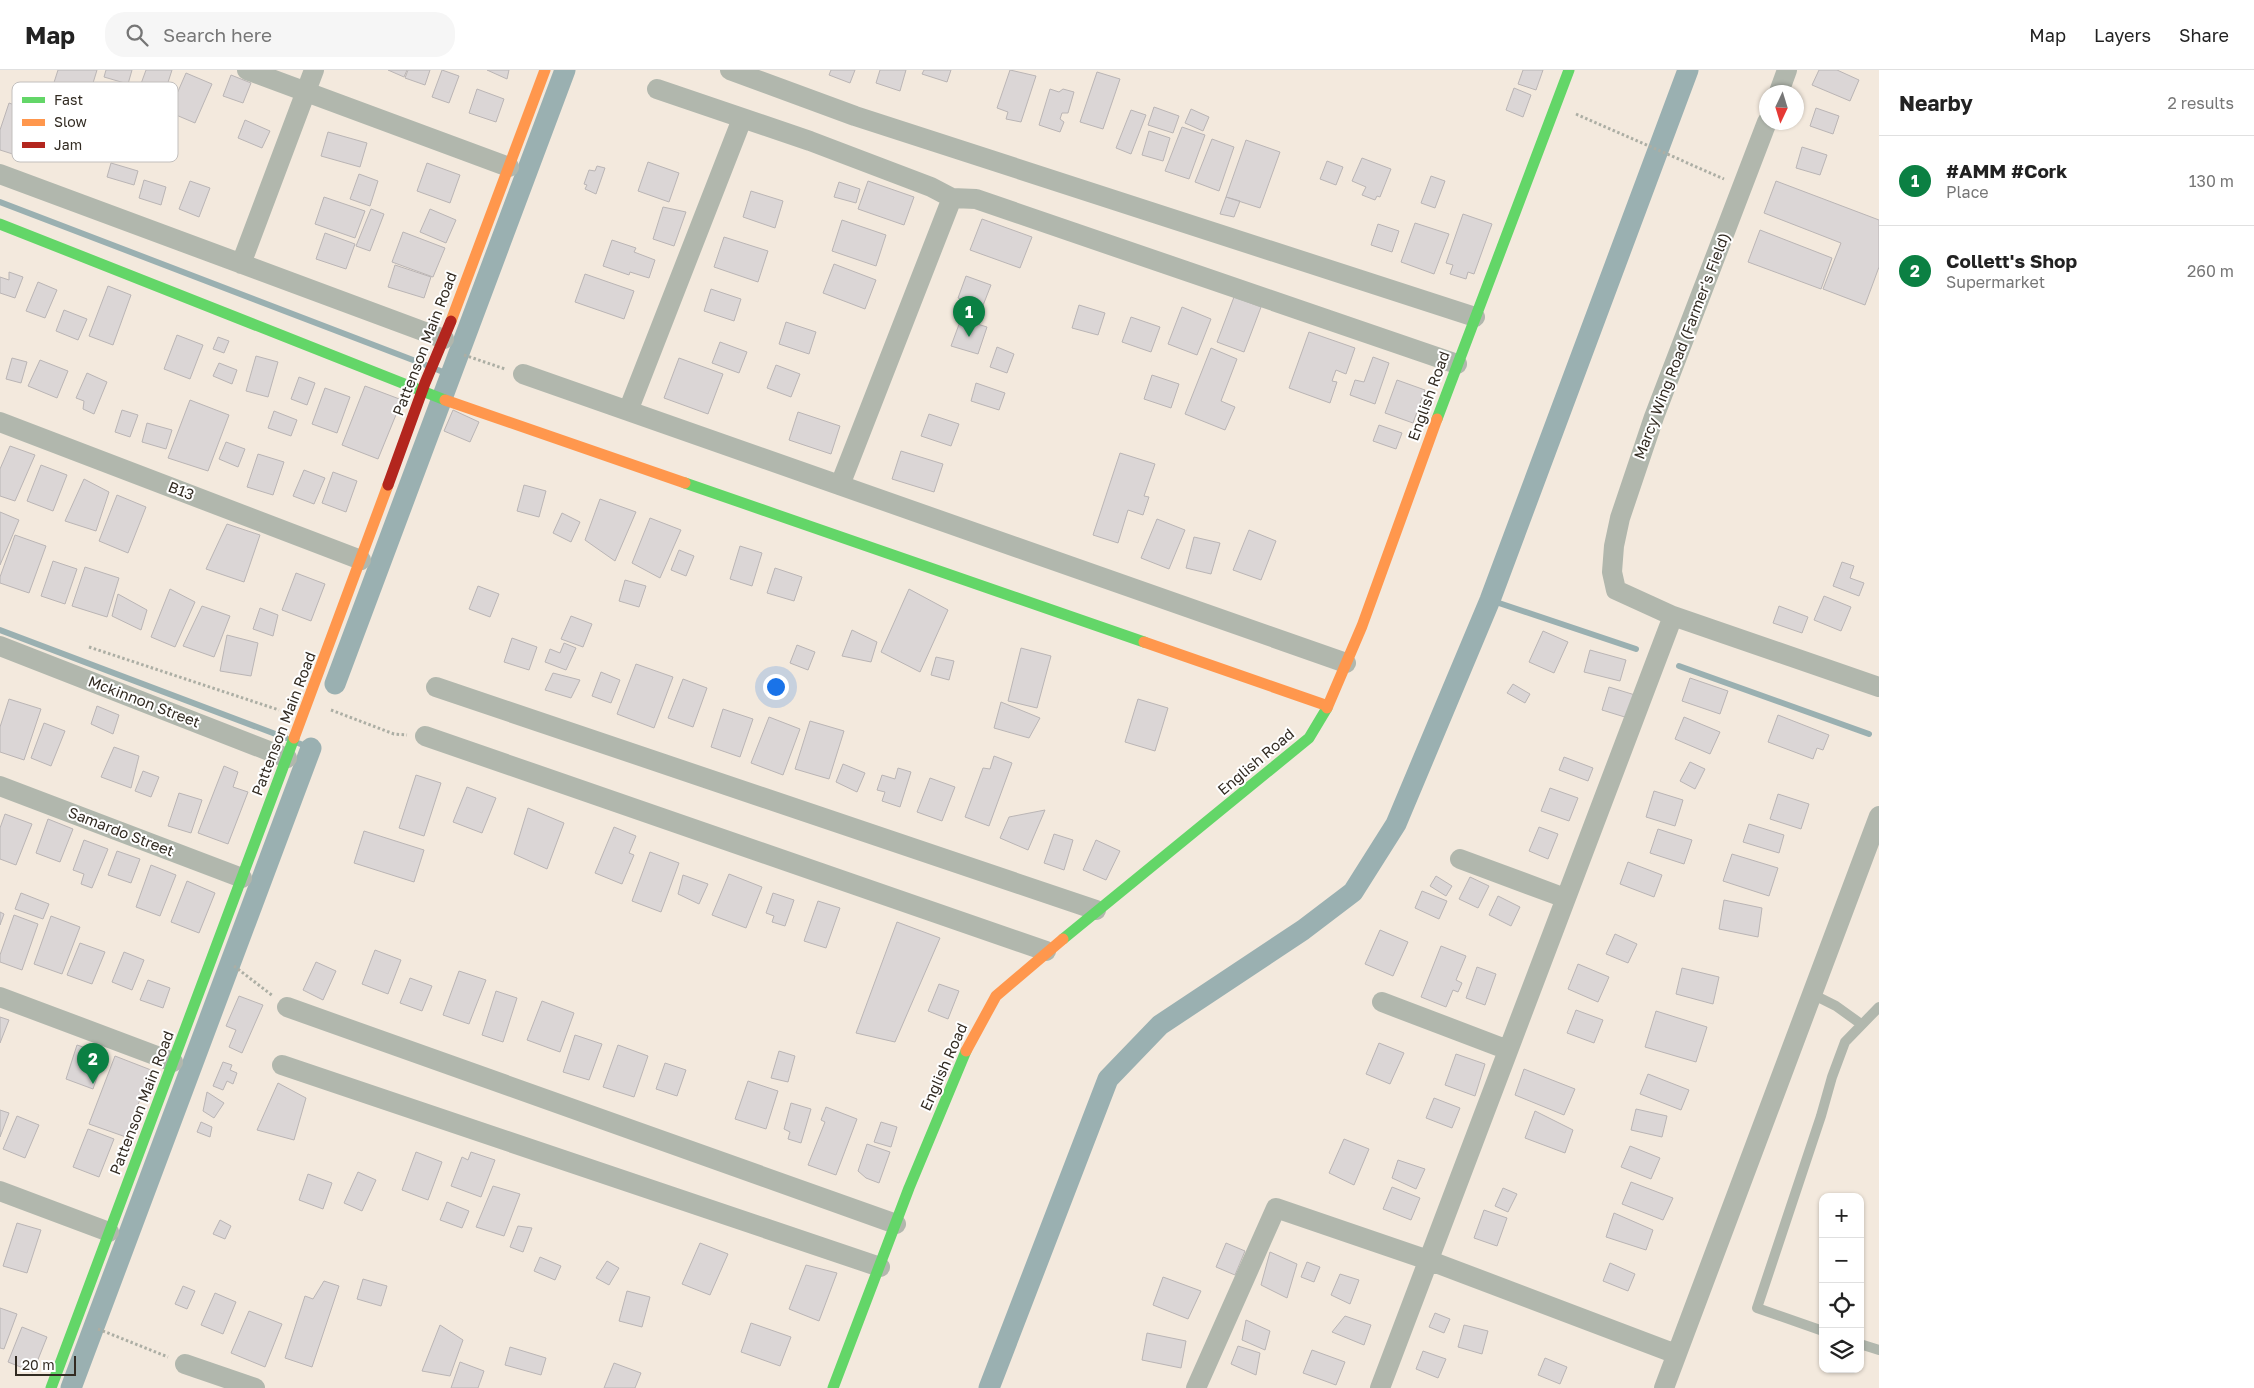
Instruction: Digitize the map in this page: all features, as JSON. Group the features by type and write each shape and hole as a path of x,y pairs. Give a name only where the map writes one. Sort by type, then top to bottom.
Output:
{"street":[{"path":"247,70 509,167"},
{"path":"242,264 314,70"},
{"name":"Pattenson Main Road","path":"51,1388 545,70"},
{"path":"730,70 855,116 1475,317"},
{"name":"English Road","path":"833,1388 970,1040 996,996 1096,910 1261,779 1309,738 1328,706 1362,626 1457,364 1569,70"},
{"path":"1782,85 1787,70"},
{"path":"657,89 810,141 931,187 952,198 976,199 1457,364"},
{"path":"628,411 742,119"},
{"name":"Marcy Wing Road (Farmer's Field)","path":"1673,616 1616,590 1612,572 1614,546 1620,518 1651,426 1764,130"},
{"path":"0,174 242,264 442,345"},
{"path":"840,485 952,198"},
{"path":"0,224 424,389 450,402 1328,706"},
{"path":"523,374 1346,663"},
{"name":"B13","path":"0,422 362,560"},
{"path":"1380,1388 1673,616 1879,687"},
{"name":"Mckinnon Street","path":"0,646 287,758"},
{"path":"436,687 1096,910"},
{"path":"426,736 1046,952"},
{"name":"Samardo Street","path":"0,786 242,878"},
{"path":"1664,1388 1879,816"},
{"path":"1460,859 1565,898"},
{"path":"0,997 173,1062"},
{"path":"1382,1002 1508,1050"},
{"path":"287,1007 896,1224"},
{"path":"282,1065 880,1267"},
{"path":"0,1191 109,1232"},
{"path":"1196,1388 1276,1208 1428,1260 1676,1354"},
{"path":"185,1364 255,1388"}],"lane":[{"path":"1812,994 1836,1006 1861,1024"},
{"path":"1819,1330 1757,1308 1845,1042 1879,1007"},
{"path":"1864,1345 1879,1350"}],"path":[{"path":"1572,112 1742,188"},
{"path":"474,359 523,374"},
{"path":"89,647 301,718"},
{"path":"308,701 394,734 426,736"},
{"path":"238,968 287,1007"},
{"path":"104,1332 185,1364"}],"building":[{"path":"58,70 97,70 93,82 54,82"},
{"path":"106,70 132,70 129,82 104,77"},
{"path":"146,70 172,70 168,82 142,82"},
{"path":"388,70 407,70 404,77"},
{"path":"408,70 430,70 425,85 405,78"},
{"path":"442,70 459,76 449,103 432,97"},
{"path":"487,70 509,70 507,79"},
{"path":"831,70 855,70 850,83 829,75"},
{"path":"880,70 906,70 900,91 876,83"},
{"path":"924,70 951,70 947,82 922,74"},
{"path":"1010,70 1036,76 1021,122 1006,119 1008,112 997,108"},
{"path":"1523,70 1543,70 1536,90 1518,84"},
{"path":"1819,70 1837,70 1859,80 1850,101 1812,85"},
{"path":"1097,72 1120,79 1103,129 1080,122"},
{"path":"186,73 212,84 195,123 178,116 178,91"},
{"path":"231,75 251,83 243,103 223,96"},
{"path":"1514,88 1531,95 1523,117 1506,110"},
{"path":"477,89 504,99 496,122 469,113"},
{"path":"1050,89 1059,92 1063,89 1074,92 1068,113 1062,113 1060,119 1064,122 1060,132 1039,125"},
{"path":"9,103 12,104 12,154 0,150 0,130"},
{"path":"1154,107 1179,116 1173,133 1148,125"},
{"path":"1816,108 1839,116 1833,134 1810,126"},
{"path":"1191,109 1209,117 1203,131 1185,123"},
{"path":"1131,110 1146,115 1131,154 1116,148"},
{"path":"245,120 270,131 262,148 238,138"},
{"path":"1182,127 1205,135 1189,179 1165,171"},
{"path":"1149,131 1170,138 1163,161 1142,155"},
{"path":"328,132 367,143 360,167 321,156"},
{"path":"1212,139 1234,147 1219,191 1195,182"},
{"path":"1246,140 1280,152 1260,208 1226,197"},
{"path":"1802,147 1827,155 1820,175 1796,168"},
{"path":"1362,158 1391,169 1380,197 1377,196 1375,200 1362,195 1366,187 1352,181"},
{"path":"1327,161 1343,167 1336,185 1320,179"},
{"path":"648,162 679,173 669,202 638,191"},
{"path":"111,163 138,171 134,185 107,177"},
{"path":"427,163 460,175 450,203 417,191"},
{"path":"597,166 605,168 596,194 585,189 587,185 584,184 589,170 595,171"},
{"path":"359,174 378,181 370,206 350,199"},
{"path":"1431,176 1445,181 1435,208 1421,203"},
{"path":"144,180 166,187 161,205 139,198"},
{"path":"190,181 210,188 199,217 179,209"},
{"path":"868,181 914,197 904,225 858,209"},
{"path":"1776,181 1879,220 1879,267 1865,305 1823,289 1841,243 1764,213"},
{"path":"839,182 860,189 856,203 834,197"},
{"path":"751,191 783,201 775,228 743,217"},
{"path":"324,197 365,211 355,238 315,224"},
{"path":"1226,197 1240,201 1234,217 1220,214"},
{"path":"663,207 686,212 674,246 653,239"},
{"path":"371,209 384,214 370,251 356,246"},
{"path":"430,209 456,220 446,243 420,232"},
{"path":"1463,214 1492,224 1474,274 1468,272 1466,279 1450,274 1453,265 1446,263"},
{"path":"982,219 1032,237 1020,268 970,250"},
{"path":"842,220 886,235 876,266 832,251"},
{"path":"1415,223 1449,234 1434,274 1401,262"},
{"path":"1378,224 1399,231 1392,252 1371,245"},
{"path":"1760,230 1832,258 1821,289 1748,262"},
{"path":"403,232 445,248 433,277 392,262"},
{"path":"325,233 355,244 346,269 316,259"},
{"path":"724,237 768,251 758,282 714,267"},
{"path":"612,240 636,248 634,252 655,260 649,278 630,272 629,275 603,266"},
{"path":"834,264 876,280 865,309 823,293"},
{"path":"395,265 431,277 424,298 388,287"},
{"path":"9,272 23,277 15,298 0,293 0,277 9,280"},
{"path":"585,274 634,291 624,319 575,302"},
{"path":"966,276 991,285 982,308 958,298"},
{"path":"38,282 57,290 45,318 26,311"},
{"path":"108,286 131,295 113,345 89,336"},
{"path":"711,289 741,299 734,321 704,311"},
{"path":"1234,297 1261,307 1244,352 1217,342"},
{"path":"1079,305 1105,313 1098,335 1072,328"},
{"path":"1182,307 1211,319 1197,355 1168,344"},
{"path":"64,310 87,319 78,340 56,331"},
{"path":"1131,317 1160,327 1151,352 1122,342"},
{"path":"961,319 987,327 978,354 951,346"},
{"path":"786,322 816,332 809,354 779,344"},
{"path":"1309,332 1355,348 1346,374 1336,370 1332,381 1337,382 1330,403 1289,388"},
{"path":"177,335 203,345 190,379 164,369"},
{"path":"218,337 229,341 224,353 213,349"},
{"path":"720,342 747,352 739,373 712,363"},
{"path":"997,347 1014,354 1007,373 990,367"},
{"path":"1211,348 1237,359 1221,401 1235,407 1225,430 1185,414"},
{"path":"256,356 278,362 268,397 246,391"},
{"path":"1373,357 1389,363 1375,404 1350,395 1355,380 1364,382"},
{"path":"12,358 27,362 21,383 6,379"},
{"path":"679,358 723,374 708,414 664,398"},
{"path":"40,360 68,371 57,398 28,386"},
{"path":"219,363 237,370 232,384 213,376"},
{"path":"776,365 800,374 791,397 767,388"},
{"path":"87,373 107,382 94,414 83,409 84,401 76,398"},
{"path":"1152,375 1179,384 1171,408 1144,399"},
{"path":"299,377 315,383 307,405 291,399"},
{"path":"1397,380 1425,390 1413,423 1385,413"},
{"path":"976,383 1005,393 999,410 971,401"},
{"path":"365,386 402,400 378,459 342,445"},
{"path":"325,388 350,397 337,433 312,424"},
{"path":"190,400 229,415 208,471 168,458"},
{"path":"122,410 138,415 130,437 115,432"},
{"path":"453,410 479,422 470,442 444,431"},
{"path":"274,411 297,420 291,436 268,428"},
{"path":"798,412 840,426 831,454 789,440"},
{"path":"929,414 959,424 951,446 921,436"},
{"path":"147,423 172,430 166,449 142,442"},
{"path":"1379,425 1402,433 1396,449 1373,441"},
{"path":"226,442 245,449 238,467 219,459"},
{"path":"10,446 35,455 15,501 0,496 0,469"},
{"path":"901,451 943,464 934,492 892,479"},
{"path":"1120,453 1155,464 1144,496 1149,497 1143,515 1128,510 1118,543 1093,535"},
{"path":"258,454 284,462 273,495 247,487"},
{"path":"41,465 67,475 53,511 27,501"},
{"path":"304,470 325,478 314,504 293,496"},
{"path":"333,472 357,481 346,512 322,503"},
{"path":"84,479 109,492 96,531 65,521"},
{"path":"524,485 546,491 539,517 517,511"},
{"path":"117,495 146,507 128,553 99,541"},
{"path":"600,499 636,512 615,561 585,540"},
{"path":"0,512 19,520 0,565"},
{"path":"562,513 580,522 571,542 553,533"},
{"path":"650,518 681,530 660,578 632,563"},
{"path":"1157,519 1185,530 1169,569 1141,558"},
{"path":"227,524 260,535 244,582 206,569"},
{"path":"1249,530 1276,541 1261,580 1233,570"},
{"path":"15,535 46,546 29,593 0,583 0,577"},
{"path":"1194,537 1220,543 1211,574 1186,568"},
{"path":"740,546 762,553 752,586 730,579"},
{"path":"679,550 694,556 686,576 671,570"},
{"path":"53,561 77,569 65,604 41,596"},
{"path":"1842,562 1854,566 1850,578 1864,583 1859,596 1833,586"},
{"path":"85,567 119,578 107,617 72,606"},
{"path":"775,568 802,577 794,601 767,593"},
{"path":"296,573 325,584 311,621 282,610"},
{"path":"625,580 646,586 639,607 619,601"},
{"path":"478,586 499,594 490,617 469,609"},
{"path":"170,589 195,602 175,647 151,637"},
{"path":"909,589 948,610 920,672 881,652"},
{"path":"118,594 147,610 141,630 112,616"},
{"path":"1824,596 1851,607 1841,631 1814,620"},
{"path":"202,606 230,616 214,657 183,646"},
{"path":"1779,606 1808,617 1802,633 1773,623"},
{"path":"260,608 278,615 273,636 253,629"},
{"path":"571,616 592,624 583,647 561,639"},
{"path":"852,630 877,642 871,662 842,656"},
{"path":"1543,631 1568,642 1554,673 1529,662"},
{"path":"227,635 258,643 251,676 220,671"},
{"path":"512,638 537,647 529,670 504,662"},
{"path":"564,643 576,648 566,670 545,662 550,649 560,653"},
{"path":"797,645 815,652 808,670 790,663"},
{"path":"1021,648 1051,656 1037,708 1008,701"},
{"path":"1590,650 1626,660 1620,681 1584,672"},
{"path":"936,657 954,661 949,680 931,675"},
{"path":"636,664 673,677 654,728 617,714"},
{"path":"601,672 620,680 611,703 592,696"},
{"path":"553,673 580,680 571,698 545,690"},
{"path":"1690,678 1728,691 1720,714 1682,701"},
{"path":"683,679 707,688 693,727 668,718"},
{"path":"1513,684 1530,694 1525,703 1507,693"},
{"path":"1609,687 1635,695 1628,718 1602,710"},
{"path":"9,699 41,709 24,760 0,752 0,727"},
{"path":"1138,699 1168,708 1155,751 1125,742"},
{"path":"1001,702 1040,718 1029,738 994,728"},
{"path":"97,706 119,715 113,734 91,724"},
{"path":"723,709 753,719 740,757 711,747"},
{"path":"1778,715 1829,735 1823,750 1817,748 1813,759 1768,742"},
{"path":"769,717 800,729 783,775 751,763"},
{"path":"1684,717 1720,732 1710,754 1675,739"},
{"path":"810,721 844,731 829,779 795,769"},
{"path":"44,723 65,731 51,766 31,758"},
{"path":"114,747 139,756 131,788 101,777"},
{"path":"994,756 1012,763 989,826 965,817 983,768 990,769"},
{"path":"1564,757 1593,768 1588,781 1559,770"},
{"path":"1690,762 1705,769 1695,789 1680,781"},
{"path":"843,764 865,773 857,792 836,782"},
{"path":"224,766 238,772 233,787 248,792 228,844 198,833"},
{"path":"898,768 911,772 900,807 882,801 885,792 877,790 882,775 895,779"},
{"path":"143,771 159,777 151,797 135,791"},
{"path":"416,775 441,783 424,836 399,828"},
{"path":"930,778 955,787 942,821 917,812"},
{"path":"467,787 496,798 482,833 453,822"},
{"path":"1550,788 1578,798 1569,821 1541,811"},
{"path":"1654,791 1683,800 1675,826 1646,817"},
{"path":"179,793 202,800 191,833 168,826"},
{"path":"1778,794 1809,804 1801,829 1770,819"},
{"path":"528,808 564,823 547,869 514,854"},
{"path":"1045,810 1028,850 1000,838 1009,817"},
{"path":"5,814 32,824 16,865 0,859 0,828"},
{"path":"48,819 73,829 60,862 36,853"},
{"path":"1749,824 1784,835 1779,853 1743,842"},
{"path":"614,827 636,836 629,853 634,855 622,884 595,873"},
{"path":"1539,827 1558,834 1548,859 1529,851"},
{"path":"1658,829 1692,840 1684,864 1650,853"},
{"path":"364,831 424,850 414,882 354,863"},
{"path":"1054,834 1073,840 1064,870 1044,863"},
{"path":"84,840 108,849 92,888 81,884 84,874 73,870"},
{"path":"1096,840 1120,851 1106,880 1083,870"},
{"path":"117,851 140,859 131,883 108,875"},
{"path":"650,852 679,863 661,912 632,901"},
{"path":"1732,854 1778,868 1769,896 1723,881"},
{"path":"1628,862 1662,875 1654,897 1620,884"},
{"path":"151,865 176,875 160,916 136,907"},
{"path":"729,874 762,887 746,928 712,915"},
{"path":"683,875 708,884 699,904 678,894"},
{"path":"1436,876 1452,886 1446,896 1430,886"},
{"path":"1470,877 1489,886 1478,908 1459,899"},
{"path":"187,881 215,893 199,933 171,922"},
{"path":"1422,891 1447,901 1439,919 1415,908"},
{"path":"21,893 49,904 43,919 15,909"},
{"path":"773,893 794,900 785,926 772,922 774,916 766,913"},
{"path":"1498,896 1520,907 1511,926 1489,915"},
{"path":"1724,900 1762,908 1758,937 1719,929"},
{"path":"818,901 840,908 826,948 804,941"},
{"path":"0,912 4,914 0,925"},
{"path":"14,915 38,924 22,970 0,962 0,955"},
{"path":"51,916 80,927 62,974 34,964"},
{"path":"897,922 940,938 895,1042 856,1033"},
{"path":"1380,930 1408,942 1393,976 1365,964"},
{"path":"1615,934 1637,944 1628,963 1606,954"},
{"path":"80,943 105,952 92,984 67,975"},
{"path":"1441,946 1466,956 1456,980 1462,983 1458,992 1453,990 1446,1007 1421,997"},
{"path":"375,950 401,960 388,994 362,984"},
{"path":"124,952 144,960 132,990 112,982"},
{"path":"316,962 336,971 323,1000 303,990"},
{"path":"1578,964 1609,977 1598,1002 1568,989"},
{"path":"1477,967 1496,974 1485,1005 1466,998"},
{"path":"1682,968 1719,977 1713,1004 1676,994"},
{"path":"459,971 486,980 469,1024 443,1015"},
{"path":"410,978 432,986 422,1011 400,1003"},
{"path":"148,980 170,988 163,1008 140,1000"},
{"path":"939,984 959,991 948,1019 928,1011"},
{"path":"496,991 517,998 503,1042 482,1035"},
{"path":"239,996 263,1005 242,1053 229,1047 236,1030 226,1026"},
{"path":"542,1001 574,1013 560,1052 527,1040"},
{"path":"1576,1010 1603,1020 1594,1043 1567,1033"},
{"path":"1656,1011 1707,1027 1696,1062 1645,1047"},
{"path":"0,1017 9,1020 0,1043"},
{"path":"575,1035 602,1044 589,1080 563,1072"},
{"path":"1379,1043 1404,1053 1390,1084 1366,1074"},
{"path":"77,1045 105,1054 93,1089 66,1079"},
{"path":"618,1045 648,1056 634,1097 603,1087"},
{"path":"779,1051 795,1056 788,1082 771,1078"},
{"path":"1456,1054 1485,1064 1475,1096 1445,1085"},
{"path":"115,1056 151,1070 126,1137 89,1124"},
{"path":"223,1062 232,1065 230,1070 237,1073 233,1084 227,1081 223,1090 213,1086"},
{"path":"665,1063 686,1070 677,1096 656,1089"},
{"path":"1524,1069 1575,1089 1564,1115 1515,1095"},
{"path":"1648,1074 1689,1090 1681,1110 1640,1094"},
{"path":"748,1081 778,1091 766,1129 735,1119"},
{"path":"278,1083 306,1098 294,1140 257,1130"},
{"path":"207,1092 224,1103 214,1118 203,1111"},
{"path":"1434,1098 1460,1108 1452,1128 1426,1118"},
{"path":"791,1103 811,1109 801,1143 788,1139 790,1132 784,1129"},
{"path":"826,1107 857,1119 836,1175 808,1165 825,1122 821,1120"},
{"path":"1636,1109 1667,1116 1662,1137 1631,1130"},
{"path":"0,1110 9,1113 0,1137"},
{"path":"1535,1111 1573,1130 1565,1153 1525,1138"},
{"path":"17,1116 39,1125 25,1158 3,1149"},
{"path":"201,1122 212,1127 210,1137 197,1132"},
{"path":"881,1122 897,1127 891,1147 874,1142"},
{"path":"88,1129 114,1139 99,1177 73,1167"},
{"path":"1344,1139 1369,1149 1354,1185 1329,1173"},
{"path":"867,1144 890,1152 879,1183 866,1178 858,1171"},
{"path":"1630,1146 1660,1158 1651,1179 1621,1167"},
{"path":"416,1152 442,1162 428,1200 402,1190"},
{"path":"471,1152 495,1160 481,1197 451,1186 462,1157 468,1160"},
{"path":"1398,1160 1425,1169 1416,1189 1392,1178"},
{"path":"358,1172 376,1180 362,1211 344,1203"},
{"path":"308,1174 332,1183 323,1209 299,1200"},
{"path":"1631,1182 1673,1198 1663,1220 1622,1204"},
{"path":"493,1186 520,1194 504,1236 476,1227"},
{"path":"1392,1187 1420,1198 1411,1220 1383,1209"},
{"path":"1503,1188 1517,1194 1508,1212 1495,1206"},
{"path":"447,1202 469,1211 462,1228 440,1220"},
{"path":"1484,1210 1507,1218 1497,1246 1474,1238"},
{"path":"1614,1213 1653,1230 1646,1250 1606,1237"},
{"path":"220,1220 231,1226 225,1239 213,1234"},
{"path":"17,1223 41,1230 27,1273 3,1266"},
{"path":"518,1226 532,1228 523,1252 510,1247"},
{"path":"700,1243 728,1254 710,1295 682,1284"},
{"path":"1226,1243 1245,1251 1235,1275 1216,1267"},
{"path":"1270,1252 1297,1264 1287,1298 1261,1285"},
{"path":"540,1257 561,1266 555,1280 534,1271"},
{"path":"607,1261 619,1268 609,1285 596,1278"},
{"path":"1307,1262 1320,1267 1314,1282 1301,1277"},
{"path":"1610,1263 1635,1274 1628,1291 1603,1281"},
{"path":"806,1265 837,1273 819,1321 789,1309"},
{"path":"1340,1274 1359,1280 1350,1304 1331,1295"},
{"path":"1163,1277 1201,1291 1188,1319 1153,1305"},
{"path":"363,1279 387,1286 381,1306 357,1299"},
{"path":"324,1281 339,1286 312,1367 285,1358 305,1296 313,1299"},
{"path":"183,1286 195,1291 187,1309 175,1304"},
{"path":"627,1291 650,1297 642,1327 619,1321"},
{"path":"215,1293 236,1302 223,1334 201,1325"},
{"path":"0,1308 17,1314 4,1349 0,1348"},
{"path":"249,1311 282,1324 265,1367 231,1353"},
{"path":"1435,1313 1450,1319 1444,1333 1429,1327"},
{"path":"1345,1316 1371,1325 1364,1345 1332,1332"},
{"path":"1246,1320 1270,1331 1265,1350 1242,1340"},
{"path":"751,1323 791,1337 780,1366 741,1352"},
{"path":"440,1325 463,1340 450,1376 422,1371"},
{"path":"1464,1325 1488,1331 1482,1354 1458,1347"},
{"path":"22,1327 47,1337 33,1372 8,1362"},
{"path":"1147,1333 1186,1341 1181,1368 1142,1360"},
{"path":"1238,1346 1260,1353 1256,1375 1231,1364"},
{"path":"510,1347 546,1358 541,1375 505,1365"},
{"path":"1312,1350 1345,1362 1336,1385 1303,1373"},
{"path":"1423,1351 1446,1359 1438,1378 1416,1369"},
{"path":"1545,1358 1567,1367 1560,1384 1538,1375"},
{"path":"460,1362 484,1371 478,1388 451,1388"},
{"path":"614,1363 641,1373 635,1388 604,1388"}],"waterway":[{"path":"335,684 565,70"},
{"path":"989,1388 1108,1079 1160,1025 1303,930 1353,892 1396,824 1490,600 1688,70"},
{"path":"0,202 426,365"},
{"path":"438,370 451,375"},
{"path":"1490,600 1636,649"},
{"path":"0,630 286,738"},
{"path":"1679,666 1869,734"},
{"path":"298,743 311,748"},
{"path":"71,1388 311,748"}],"traffic: fast":[{"path":"1437,419 1569,70"},
{"path":"0,224 445,400"},
{"path":"685,483 1144,642"},
{"path":"1063,939 1309,738 1327,708"},
{"path":"51,1388 294,738"},
{"path":"833,1388 909,1188 966,1051"}],"traffic: slow":[{"path":"451,321 545,70"},
{"path":"445,400 685,483"},
{"path":"1327,708 1362,626 1437,419"},
{"path":"294,738 388,485"},
{"path":"1144,642 1328,706"},
{"path":"966,1051 996,996 1063,939"}],"traffic: jam":[{"path":"388,485 425,383 451,321"}],"place":[{"name":"#AMM #Cork","path":"969,337"},
{"name":"Collett's Shop","path":"93,1084"}]}
